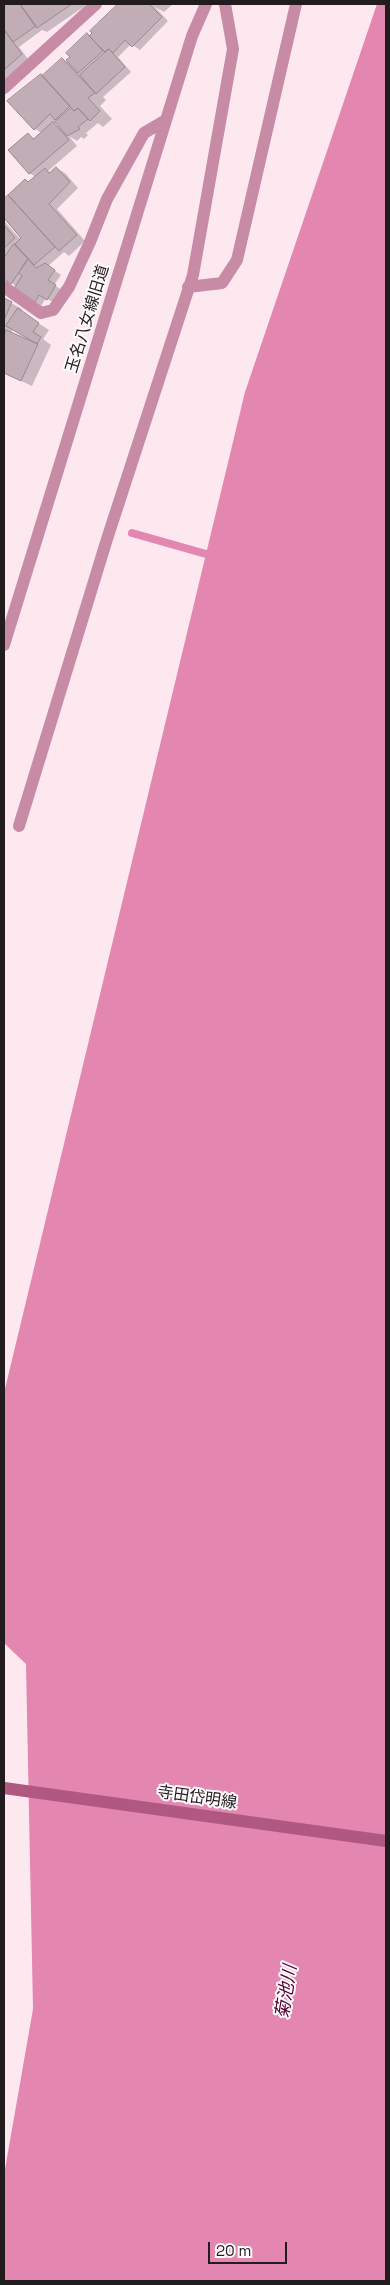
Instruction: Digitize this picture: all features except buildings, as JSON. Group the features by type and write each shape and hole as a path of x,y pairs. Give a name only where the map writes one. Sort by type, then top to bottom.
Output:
{"main road":[{"name":"寺田岱明線","path":"4,1788 386,1841"}],"street":[{"path":"4,88 96,4"},
{"name":"玉名八女線旧道","path":"4,645 192,36 206,4"},
{"path":"19,826 107,539 193,275 233,49 225,4"},
{"path":"188,287 222,283 238,260 296,4"},
{"path":"4,288 41,313 53,310 69,287 107,199 144,133 166,120"}],"water":[{"name":"菊池川","path":"377,4 386,4 386,2281 4,2281 4,2175 33,2009 26,1664 4,1643 4,1393 245,392"}],"waterway":[{"path":"132,533 206,554"}]}
